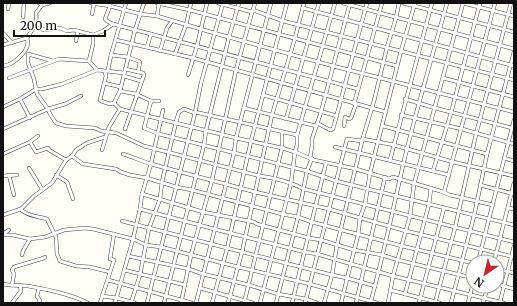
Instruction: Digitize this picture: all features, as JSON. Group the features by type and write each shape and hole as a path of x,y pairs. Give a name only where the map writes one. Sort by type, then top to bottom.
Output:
{"street":[{"path":"8,9 9,3"},
{"path":"22,17 24,3"},
{"path":"3,66 8,66 23,53 28,43 27,38 34,27 37,17 36,13 40,4 50,3"},
{"path":"92,14 92,3 110,4 124,10 157,16 333,66 514,112"},
{"path":"114,103 107,104 100,100 106,71 126,3"},
{"path":"114,103 120,89 135,30 144,3"},
{"path":"157,16 158,3 204,13 397,66"},
{"path":"175,54 186,25 191,3"},
{"path":"188,75 206,3"},
{"path":"218,3 514,80"},
{"path":"164,303 171,281 176,251 189,207 199,161 204,146 206,130 224,54 239,3"},
{"path":"181,302 191,255 212,180 214,164 236,70 254,3"},
{"path":"196,303 234,153 236,138 255,62 271,3"},
{"path":"212,303 227,248 258,112 287,3"},
{"path":"228,303 246,236 272,115 291,53 304,3"},
{"path":"286,119 319,3"},
{"path":"260,303 291,183 297,145 297,135 335,3"},
{"path":"343,3 485,42 514,48"},
{"path":"244,108 316,125 331,131 345,86 367,3"},
{"path":"344,126 345,117 349,119 351,118 382,3"},
{"path":"324,303 332,275 337,245 362,140 372,108 399,3"},
{"path":"404,3 414,4 444,14 514,32"},
{"path":"390,160 405,99 432,3"},
{"path":"371,302 407,149 447,3"},
{"path":"388,303 390,290 410,216 414,184 463,3 479,5 514,16"},
{"path":"444,192 450,175 495,3"},
{"path":"435,302 459,212 468,165 511,3"},
{"path":"110,4 106,20 113,24 358,89"},
{"path":"147,303 170,217 206,62 223,4"},
{"path":"276,303 298,217 311,158 312,139 321,112 350,4"},
{"path":"341,303 358,235 360,218 365,204 370,173 414,4"},
{"path":"433,171 451,113 479,5"},
{"path":"303,8 375,29 512,65"},
{"path":"160,51 167,28 172,21"},
{"path":"34,27 45,30 60,28 67,31 78,31 93,35 103,31 113,24"},
{"path":"76,41 78,31"},
{"path":"3,33 12,42"},
{"path":"147,47 151,34"},
{"path":"89,61 93,44 93,35"},
{"path":"3,45 27,38"},
{"path":"116,40 193,58 386,112"},
{"path":"451,303 474,216 487,154 507,78 512,65 514,52"},
{"path":"53,61 28,54 28,63 39,98 48,109 56,123 73,127 95,128 108,132 116,132 144,146 154,147 199,161 274,178 304,189 514,242"},
{"path":"111,55 128,57 140,62 138,72"},
{"path":"9,78 62,59 89,61 97,70"},
{"path":"3,107 36,89 62,84 97,70 124,73 138,72 144,74 125,129"},
{"path":"124,73 141,81"},
{"path":"443,78 514,97"},
{"path":"104,83 151,101 159,101"},
{"path":"263,95 336,116"},
{"path":"3,129 81,96"},
{"path":"20,99 30,118"},
{"path":"405,99 451,113 513,128"},
{"path":"151,101 144,128 159,134 263,160 413,201 514,225"},
{"path":"114,103 120,109 282,148 314,160 356,169 385,177 389,180 393,177 462,198 493,205"},
{"path":"102,150 109,127 120,109"},
{"path":"102,296 117,298 133,303 140,275 142,259 150,228 160,199 165,168 170,153 176,122 180,112 184,109 297,135"},
{"path":"115,303 133,239 142,194 151,164 154,147 159,134 163,110"},
{"path":"401,115 462,129 514,144"},
{"path":"480,254 514,120"},
{"path":"383,126 487,154"},
{"path":"244,302 282,148 282,132"},
{"path":"3,154 30,142 38,136"},
{"path":"3,215 20,209 42,189 52,183 66,160 72,156 76,150 87,143 105,137"},
{"path":"305,301 347,138 394,145 453,162 514,176"},
{"path":"30,142 36,152 48,148 66,160"},
{"path":"335,147 450,175"},
{"path":"122,154 135,157 138,160 151,164 255,192 329,209 375,223 513,257"},
{"path":"72,156 82,164 116,169 126,174 147,178 222,199 298,217 358,235 465,262"},
{"path":"504,158 514,161"},
{"path":"292,303 326,163"},
{"path":"29,168 42,189"},
{"path":"9,175 14,194"},
{"path":"3,176 17,175"},
{"path":"56,175 67,182 73,199"},
{"path":"356,303 385,177"},
{"path":"496,253 513,193 514,183"},
{"path":"480,185 513,193"},
{"path":"405,294 429,204 431,188"},
{"path":"142,194 203,212 234,218 354,250 382,255 413,264 465,276"},
{"path":"419,303 444,208"},
{"path":"508,208 514,210"},
{"path":"20,209 24,213 47,218 57,239 57,254 60,261 76,266 90,267 110,272"},
{"path":"140,209 156,212 230,234 246,236 394,276 465,293"},
{"path":"122,221 375,286"},
{"path":"3,235 13,235 30,239 40,238 64,230 86,228 310,284 377,303"},
{"path":"3,235 9,230"},
{"path":"100,303 114,260 110,258 114,234"},
{"path":"22,255 22,251 30,239"},
{"path":"505,282 513,257 514,246"},
{"path":"128,256 189,269 278,294 317,303"},
{"path":"12,285 14,274 12,268 45,257"},
{"path":"124,270 185,285"},
{"path":"505,270 514,273"},
{"path":"108,280 166,296 181,302 192,303"},
{"path":"3,284 39,288 80,298 88,303"},
{"path":"12,303 21,291 20,285"},
{"path":"39,288 37,296 40,303"},
{"path":"200,288 244,302 253,303"},
{"path":"390,290 440,303"},
{"path":"468,303 470,294 501,303"},
{"path":"483,303 486,294"}]}
